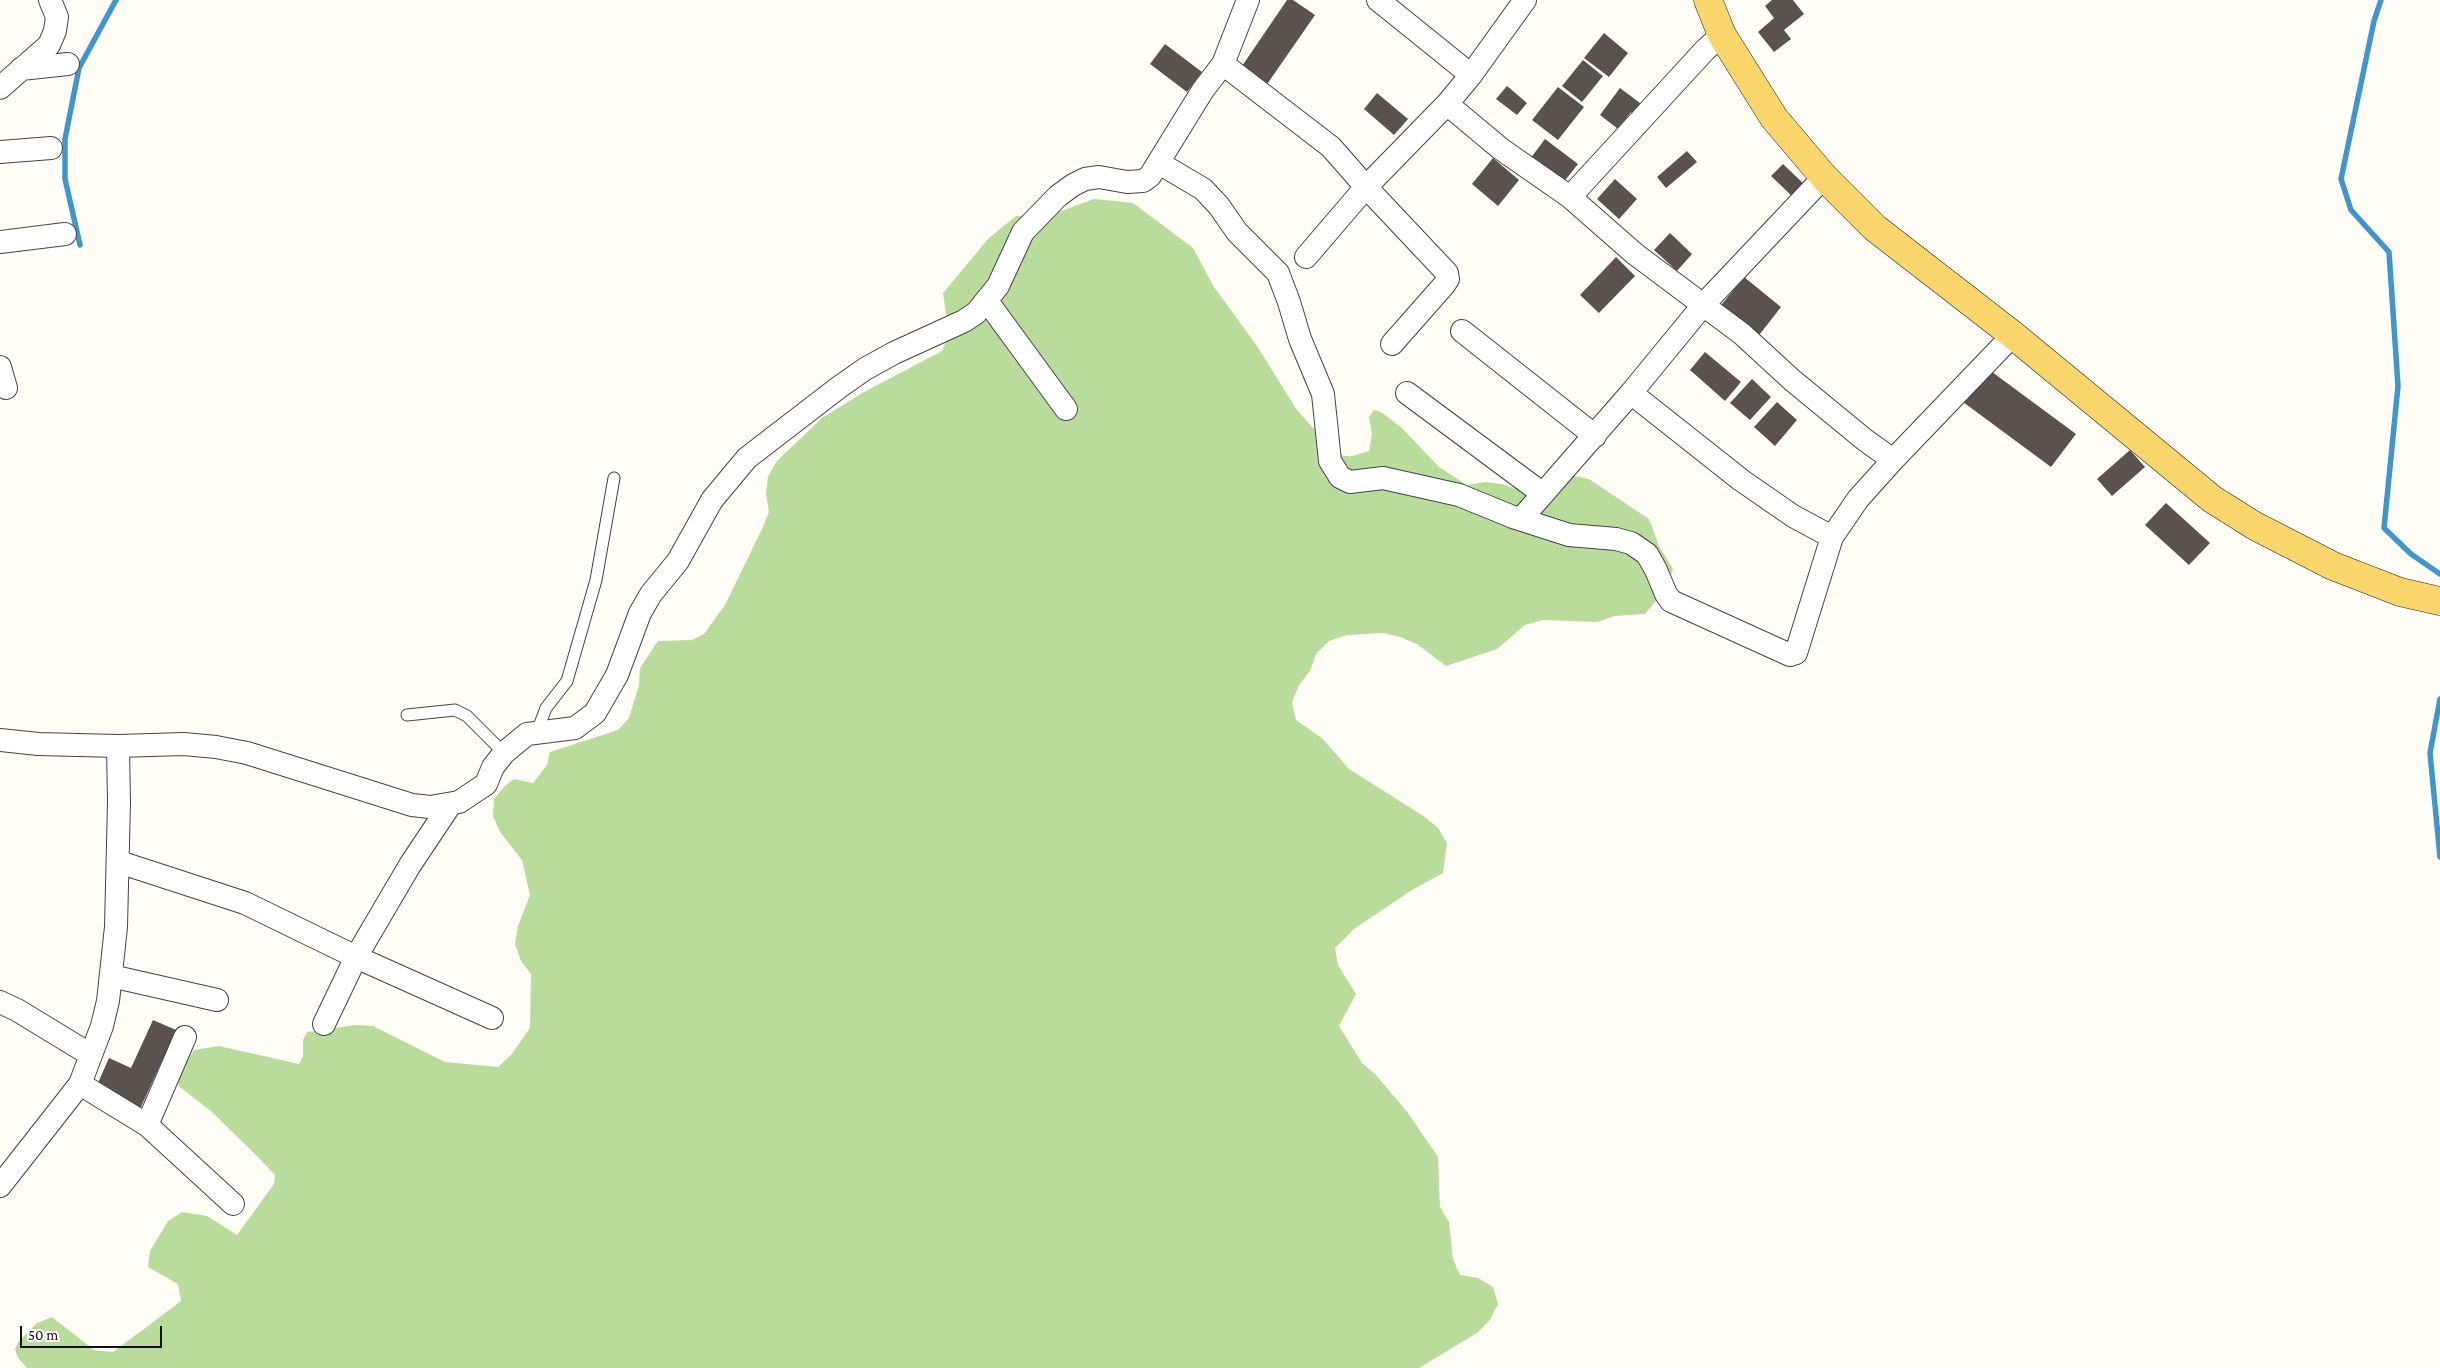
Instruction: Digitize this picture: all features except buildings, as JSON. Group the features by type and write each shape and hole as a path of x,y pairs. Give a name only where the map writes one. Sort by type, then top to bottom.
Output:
{"main road":[{"path":"1708,0 1722,35 1774,118 1824,177 1875,228 2013,335 2144,441 2192,484 2227,509 2333,566 2400,592 2438,601"}],"street":[{"path":"0,88 49,45 56,31 57,17 50,0"},
{"path":"0,740 38,744 118,746 168,744 216,747 247,753 412,805 430,807 450,805 473,794 486,784 493,767 504,753 527,734 575,728 595,713 617,675 640,613 651,594 678,561 712,500 747,458 865,369 894,353 964,321 987,301 1006,271 1015,245 1023,232 1058,196 1085,179 1098,177 1126,182 1143,181 1159,163 1203,90 1223,64 1248,0"},
{"path":"1378,0 1471,75"},
{"path":"1306,257 1366,187 1447,104 1471,75 1525,0"},
{"path":"1570,197 1722,35"},
{"path":"21,69 68,64"},
{"path":"1223,64 1331,147 1447,273 1448,279 1444,285 1392,344"},
{"path":"1447,104 1501,149 1570,197 1635,254 1742,334 1792,380 1892,460"},
{"path":"0,152 51,148"},
{"path":"1159,163 1203,188 1219,206 1237,232 1278,273 1300,339 1323,394 1330,461 1340,476 1350,482 1383,478 1459,495 1569,535 1616,539 1631,543 1647,554 1671,601 1790,655 1796,653 1832,537 1858,499 1892,460 2013,335"},
{"path":"1521,519 1595,436 1704,304 1824,177"},
{"path":"0,242 65,234"},
{"path":"987,301 1066,409"},
{"path":"1462,331 1595,436"},
{"path":"1407,393 1543,494"},
{"path":"1631,393 1741,480 1793,516 1832,537"},
{"path":"0,1186 80,1084 108,1001 118,862 118,746"},
{"path":"324,1024 356,957 410,865 450,805"},
{"path":"118,862 245,903 356,957 492,1018"},
{"path":"111,976 218,1000"},
{"path":"0,1002 17,1010 91,1055"},
{"path":"147,1125 186,1037"},
{"path":"80,1084 147,1125 233,1204"}],"lane":[{"path":"538,732 546,708 568,681 596,580 614,478"},
{"path":"407,715 455,710 467,716 504,753"}],"green space":[{"path":"1094,199 1133,203 1193,248 1214,287 1257,346 1297,410 1313,428 1322,429 1343,456 1352,456 1369,451 1372,435 1369,417 1374,410 1381,412 1401,427 1439,467 1467,485 1485,482 1502,484 1520,490 1565,474 1589,479 1649,519 1659,546 1673,569 1665,590 1645,614 1615,616 1597,622 1543,620 1525,625 1497,649 1446,666 1417,644 1383,633 1347,635 1329,641 1316,654 1310,671 1299,685 1292,702 1296,720 1323,739 1349,769 1425,817 1438,828 1447,843 1443,873 1412,890 1354,929 1335,948 1338,965 1356,994 1339,1026 1362,1063 1375,1074 1408,1113 1438,1157 1440,1207 1449,1222 1453,1259 1460,1275 1478,1278 1493,1287 1498,1304 1490,1320 1477,1333 1419,1368 27,1368 18,1358 15,1349 19,1341 37,1323 52,1317 94,1350 113,1352 140,1332 181,1301 178,1284 148,1267 150,1251 168,1221 182,1212 207,1216 237,1235 274,1184 275,1175 257,1156 212,1112 180,1087 177,1080 179,1072 194,1050 219,1046 299,1064 303,1056 303,1040 307,1032 355,1025 373,1026 445,1062 498,1067 511,1055 530,1028 531,974 521,961 515,944 518,926 530,895 522,860 500,832 493,816 494,799 514,779 533,783 547,765 550,752 618,730 629,718 639,685 640,668 658,641 692,640 704,634 725,605 763,527 769,512 766,494 768,476 777,461 822,418 864,392 942,351 949,335 943,293 989,238 1016,216 1053,214"}],"waterway":[{"path":"80,245 65,179 65,139 79,68 116,0"},
{"path":"2381,0 2374,21 2341,179 2351,210 2389,252 2398,386 2384,528 2411,554 2440,574"},
{"path":"2440,699 2430,753 2440,857"}]}
